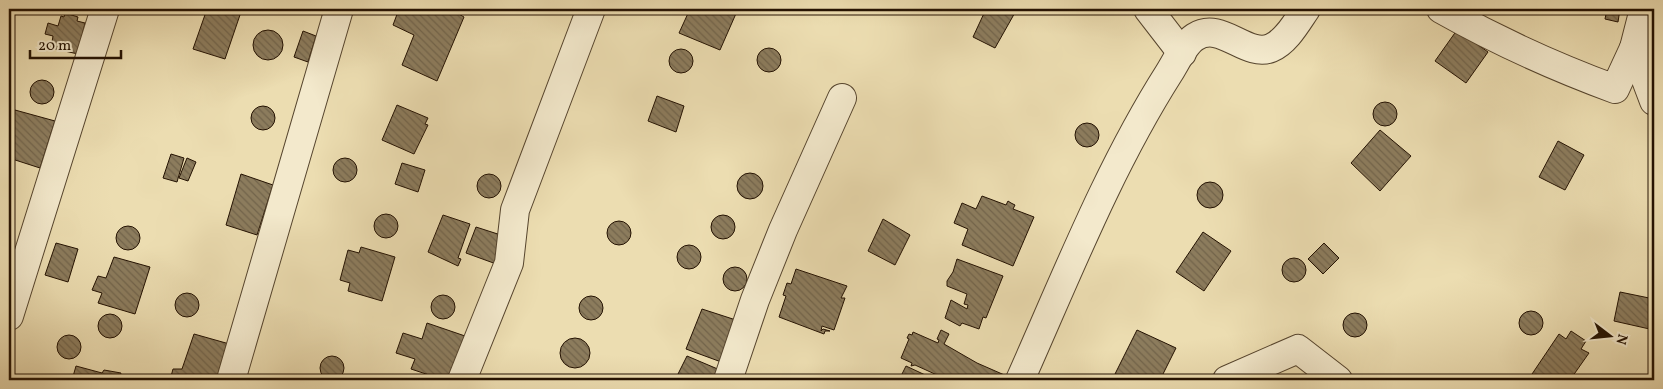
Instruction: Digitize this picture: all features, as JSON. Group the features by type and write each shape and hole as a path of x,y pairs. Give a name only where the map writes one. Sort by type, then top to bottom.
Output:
{"street":[{"path":"9,316 105,9"},
{"path":"231,380 339,9"},
{"path":"462,380 509,264 515,210 591,9"},
{"path":"1148,9 1182,53"},
{"path":"1020,380 1111,180 1158,90 1195,36 1211,33 1228,37 1252,48 1270,49 1282,41 1306,9"},
{"path":"1441,9 1479,30 1572,74 1615,89 1634,48 1644,9"},
{"path":"1634,48 1654,101"},
{"path":"728,380 755,300 779,239 842,98"},
{"path":"1227,380 1298,349 1338,380"}],"building":[{"path":"207,9 242,9 225,59 193,49"},
{"path":"399,9 450,9 464,17 437,81 402,65 414,35 393,25"},
{"path":"690,9 738,9 720,50 679,33"},
{"path":"986,9 1017,9 995,48 973,37"},
{"path":"1607,9 1620,9 1618,22 1605,19"},
{"path":"65,13 78,17 77,21 85,23 78,54 51,48 53,36 45,34 48,23 58,26 61,16 64,17"},
{"path":"268,30 279,34 283,45 279,56 268,60 257,56 253,45 257,34"},
{"path":"1457,30 1488,52 1466,83 1435,61"},
{"path":"303,31 316,36 308,62 294,57"},
{"path":"769,48 778,51 781,60 778,69 769,72 760,69 757,60 760,51"},
{"path":"681,49 690,52 693,61 690,70 681,73 672,70 669,61 672,52"},
{"path":"42,80 51,83 54,92 51,101 42,104 33,101 30,92 33,83"},
{"path":"657,96 684,106 676,132 648,121"},
{"path":"1385,102 1390,103 1396,109 1396,119 1390,125 1385,126 1380,125 1374,119 1373,114 1374,109 1380,103"},
{"path":"397,105 428,118 425,124 428,125 414,154 382,140"},
{"path":"263,106 272,109 275,118 272,127 263,130 254,127 251,118 254,109"},
{"path":"15,110 55,121 40,168 9,158 9,129"},
{"path":"1087,123 1096,126 1099,135 1096,144 1087,147 1078,144 1075,135 1078,126"},
{"path":"1380,130 1411,156 1380,191 1351,163"},
{"path":"1558,141 1584,155 1565,190 1539,177"},
{"path":"171,154 184,158 177,182 163,178"},
{"path":"187,158 196,162 188,181 179,178"},
{"path":"345,158 354,161 357,170 354,179 345,182 336,179 333,170 336,161"},
{"path":"402,163 425,170 418,192 395,184"},
{"path":"750,173 759,177 763,186 759,195 750,199 741,195 737,186 741,177"},
{"path":"241,174 273,185 257,235 226,225"},
{"path":"489,174 498,177 501,186 498,195 489,198 480,195 477,186 480,177"},
{"path":"1210,182 1219,186 1223,195 1219,204 1210,208 1201,204 1197,195 1201,186"},
{"path":"982,196 1006,205 1008,201 1015,205 1013,209 1034,217 1013,266 962,245 968,229 954,223 962,203 976,209"},
{"path":"386,214 395,217 398,226 395,235 386,238 377,235 374,226 377,217"},
{"path":"443,215 470,224 458,258 461,259 458,266 428,252"},
{"path":"723,215 732,218 735,227 732,236 723,239 714,236 711,227 714,218"},
{"path":"883,219 910,235 895,265 868,251"},
{"path":"619,221 628,224 631,233 628,242 619,245 610,242 607,233 610,224"},
{"path":"128,226 137,229 140,238 137,247 128,250 119,247 116,238 119,229"},
{"path":"476,227 507,237 499,265 466,253"},
{"path":"1203,232 1231,251 1204,291 1176,272"},
{"path":"56,243 78,249 68,282 45,275"},
{"path":"1324,243 1339,258 1323,274 1308,259"},
{"path":"689,245 698,248 701,257 698,266 689,269 680,266 677,257 680,248"},
{"path":"361,247 395,257 382,301 348,291 350,283 340,280 348,250 359,253"},
{"path":"114,257 150,267 135,314 98,303 102,293 92,290 98,276 106,278"},
{"path":"1294,258 1299,259 1305,265 1305,275 1299,281 1294,282 1289,281 1283,275 1282,270 1283,265 1289,259"},
{"path":"957,259 1003,276 986,318 983,317 979,329 962,323 960,326 945,318 951,300 967,309 968,305 964,304 967,294 947,286 947,281 953,272"},
{"path":"735,267 744,270 747,279 744,288 735,291 726,288 723,279 726,270"},
{"path":"796,269 847,286 841,298 845,298 834,330 822,326 821,331 823,329 830,331 825,331 824,334 779,317 786,296 783,295 787,283 791,284"},
{"path":"1620,292 1654,299 1652,315 1654,315 1654,330 1614,321"},
{"path":"187,293 196,296 199,305 196,314 187,317 178,314 175,305 178,296"},
{"path":"443,295 452,298 455,307 452,316 443,319 434,316 431,307 434,298"},
{"path":"591,296 600,299 603,308 600,317 591,320 582,317 579,308 582,299"},
{"path":"702,309 739,321 724,363 686,349"},
{"path":"1531,311 1536,312 1542,318 1542,328 1536,334 1531,335 1526,334 1520,328 1519,323 1520,318 1526,312"},
{"path":"1355,313 1360,314 1366,320 1366,330 1360,336 1355,337 1350,336 1344,330 1343,325 1344,320 1350,314"},
{"path":"110,314 119,317 122,326 119,335 110,338 101,335 98,326 101,317"},
{"path":"427,323 468,337 452,380 444,380 411,369 415,359 396,353 403,333 422,339"},
{"path":"941,330 949,334 944,344 977,363 1009,377 1008,380 948,380 915,365 911,366 912,363 901,358 909,339 907,338 909,334 912,335 913,332 938,343 939,340 937,339"},
{"path":"1137,330 1176,348 1160,380 1117,380 1113,378"},
{"path":"1571,331 1586,341 1581,349 1589,353 1570,380 1535,380 1530,377 1559,334 1566,339"},
{"path":"194,334 233,345 223,380 170,380 173,369 182,369"},
{"path":"69,335 78,338 81,347 78,356 69,359 60,356 57,347 60,338"},
{"path":"575,338 586,342 590,353 586,364 575,368 564,364 560,353 564,342"},
{"path":"332,356 341,359 344,368 341,377 332,380 323,377 320,368 323,359"},
{"path":"687,356 720,370 715,380 675,380"},
{"path":"76,366 102,373 104,370 121,373 119,380 72,380"},
{"path":"906,366 936,380 899,380"}]}
